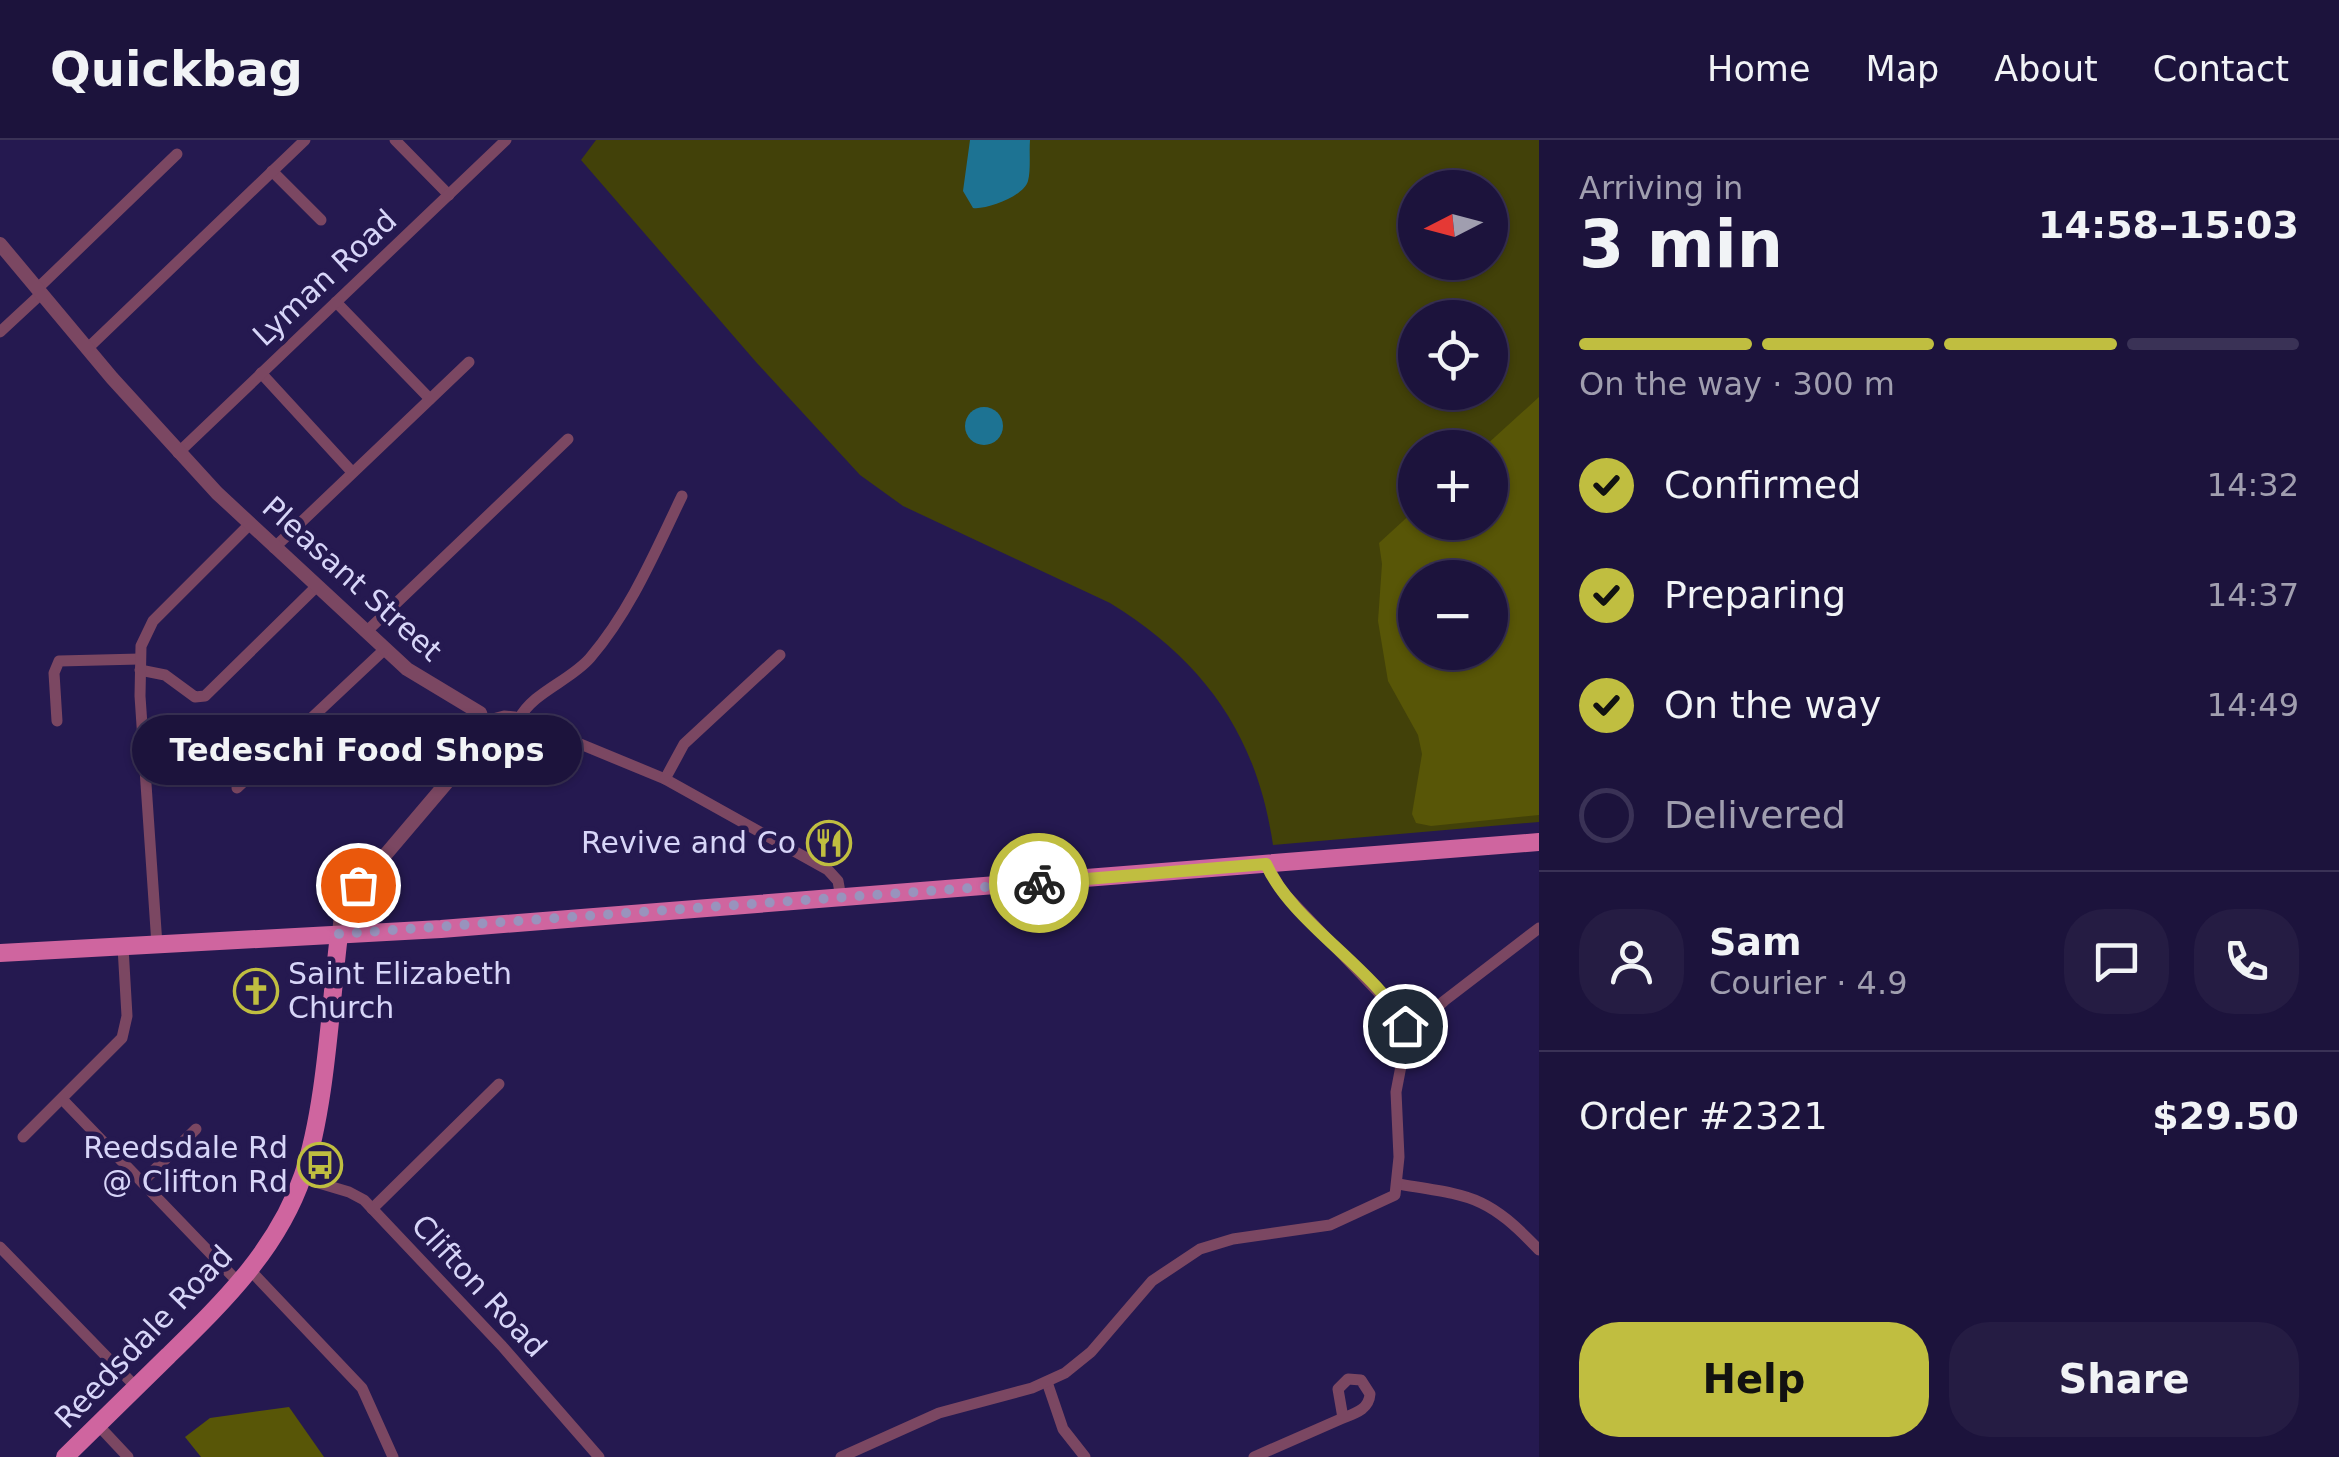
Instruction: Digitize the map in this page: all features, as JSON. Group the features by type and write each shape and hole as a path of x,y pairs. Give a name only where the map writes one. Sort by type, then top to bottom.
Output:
{"main road":[{"path":"0,953 339,934 841,898 1539,842"},
{"name":"Reedsdale Road","path":"65,1457 245,1277 275,1236 302,1178 315,1126 339,934"}],"street":[{"path":"88,348 305,140"},
{"path":"395,140 449,195"},
{"name":"Lyman Road","path":"178,454 506,140"},
{"path":"0,332 177,154"},
{"path":"272,171 321,220"},
{"name":"Pleasant Street","path":"0,244 178,454 250,525 419,678 478,710 485,721"},
{"path":"336,302 430,399"},
{"path":"274,548 469,362"},
{"path":"262,373 352,472"},
{"path":"366,632 568,439"},
{"path":"520,719 526,708 581,667 614,628 682,496"},
{"path":"158,945 140,665 143,639 152,621 250,525"},
{"path":"57,721 54,674 59,660 140,665 165,675 192,696 205,696 316,587"},
{"path":"237,788 385,649"},
{"path":"665,778 684,744 780,655"},
{"path":"485,721 504,716 520,719 665,778 828,870 838,881 841,898"},
{"name":"Reedsdale Road","path":"339,934 341,911 347,900 477,747 485,734 485,721"},
{"path":"1266,864 1278,886 1378,992 1406,1030 1396,1092 1398,1184"},
{"path":"1406,1030 1420,1024 1539,928"},
{"path":"23,1136 122,1038 127,1016 123,946"},
{"path":"372,1208 499,1084"},
{"path":"62,1099 142,1182 362,1388 393,1457"},
{"path":"142,1182 196,1129"},
{"name":"Clifton Road","path":"302,1178 354,1194 372,1208 599,1457"},
{"path":"841,1457 860,1453 947,1410 1047,1382 1082,1361 1152,1280 1193,1252 1226,1240 1330,1225 1366,1208 1388,1186 1398,1184 1485,1203 1506,1216 1539,1250"},
{"path":"0,1248 136,1387"},
{"path":"1254,1457 1343,1418 1361,1410 1370,1399 1368,1386 1359,1379 1345,1380 1337,1394 1343,1418"},
{"path":"1047,1382 1062,1429 1084,1457"},
{"path":"98,1425 128,1457"}],"shaded area":[{"path":"596,140 1539,140 1539,822 1273,845 1254,769 1239,735 1221,704 1173,650 1110,603 903,506 860,475 581,160"},
{"path":"1539,397 1539,815 1431,826 1416,823 1412,814 1422,754 1418,735 1388,681 1378,621 1382,564 1379,543 1398,526 1398,540 1508,540 1508,430 1503,430"},
{"path":"289,1407 324,1457 201,1457 185,1437 210,1418"}],"water":[{"path":"970,140 1030,140 1025,187 1004,201 973,208 963,191"},
{"path":"984,407 998,412 1003,426 998,440 984,445 970,440 965,426 970,412"}],"way so far":[{"path":"358,885 341,911 339,934 1039,883"}],"place":[{"name":"Revive and Co","path":"829,843"},
{"name":"Tedeschi Food Shops","path":"358,885"},
{"name":"Saint Elizabeth Church","path":"256,991"},
{"name":"Reedsdale Rd @ Clifton Rd","path":"320,1165"}],"route":[{"path":"1039,883 1266,864 1282,890 1405,1026"}]}
